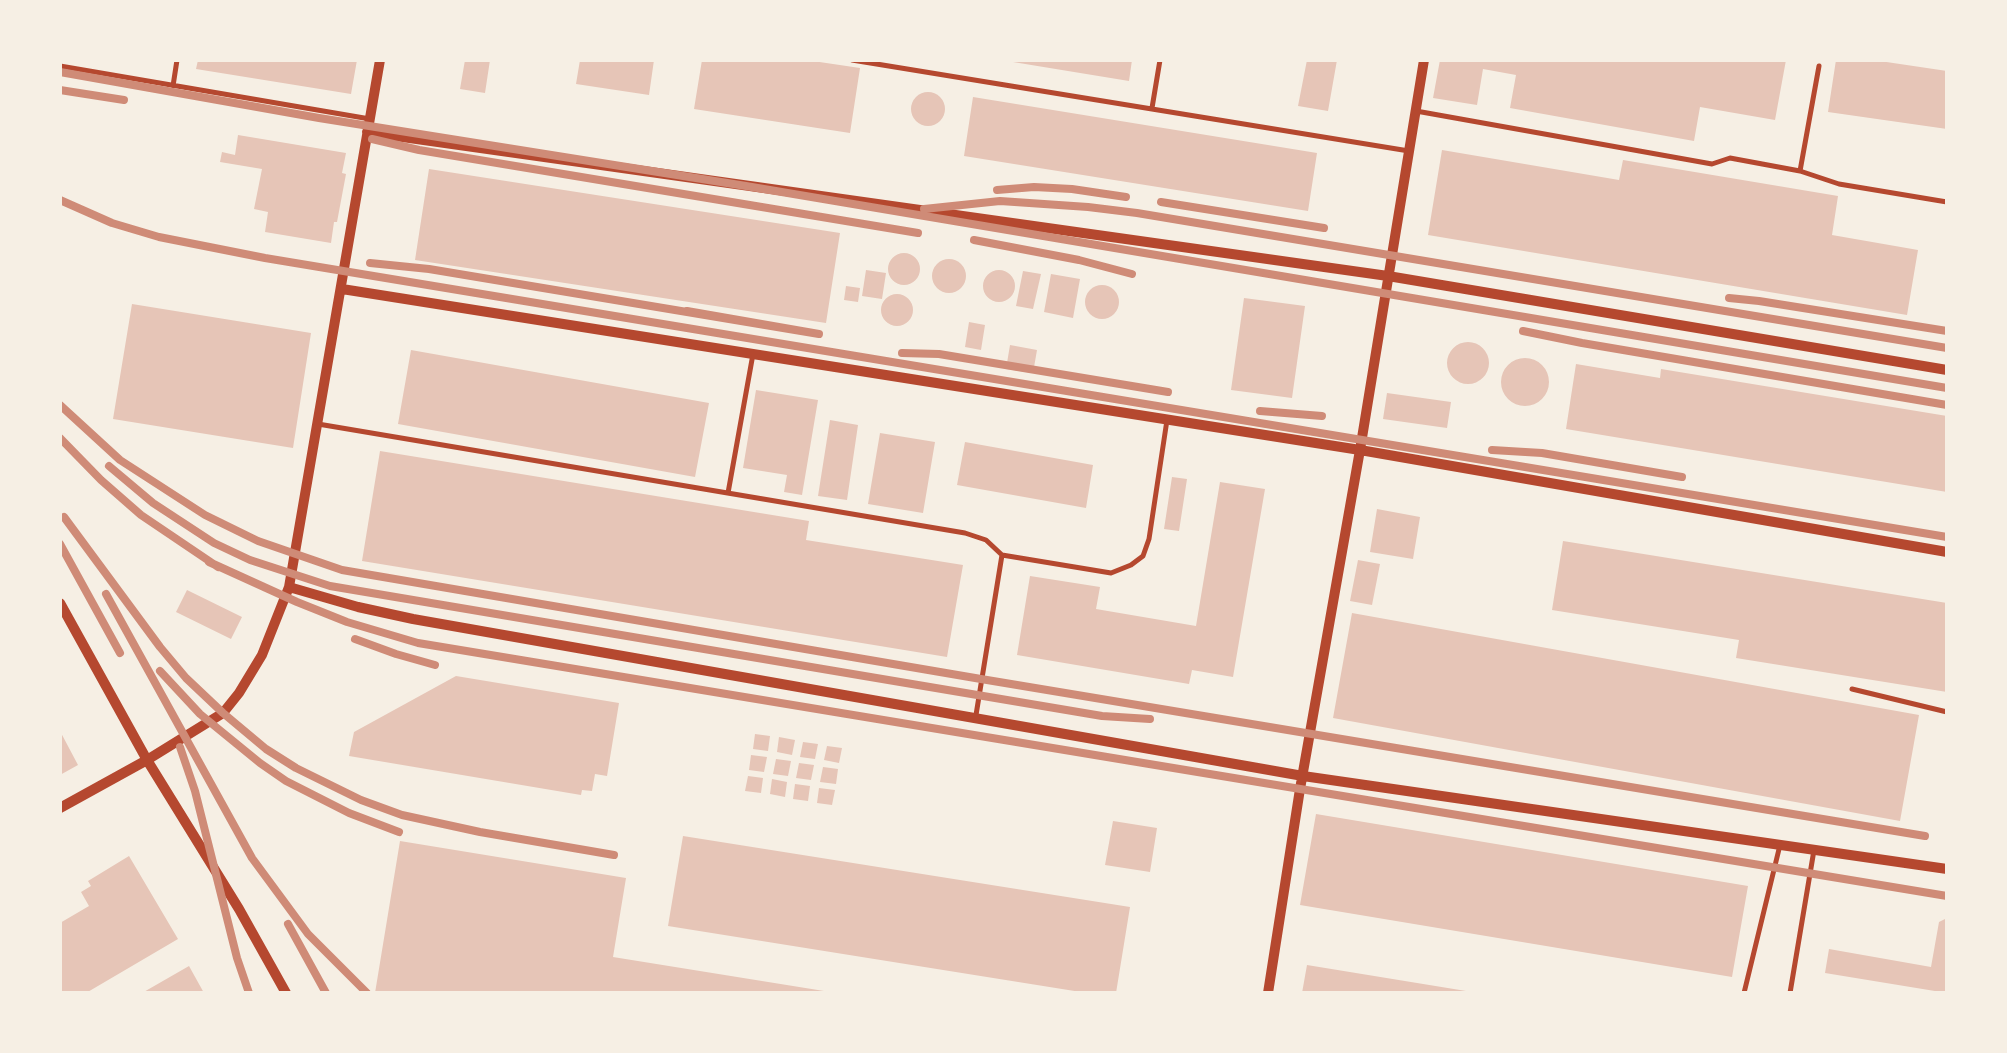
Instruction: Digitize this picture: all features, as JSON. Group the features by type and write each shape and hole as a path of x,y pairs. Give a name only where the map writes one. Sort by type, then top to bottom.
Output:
{"street":[{"path":"60,808 223,713 262,655 290,587 380,60"},
{"path":"1268,993 1424,60"},
{"path":"368,132 1388,276 1947,370"},
{"path":"342,288 1360,450 1947,552"},
{"path":"290,587 413,620 1303,776 1947,869"},
{"path":"60,603 147,760 286,993"}],"lane":[{"path":"173,86 178,60"},
{"path":"852,60 893,63 1409,151"},
{"path":"1152,108 1160,60"},
{"path":"60,66 370,119"},
{"path":"1800,171 1819,66"},
{"path":"1416,111 1712,164 1730,158 1800,171 1839,184 1947,202"},
{"path":"728,494 752,354"},
{"path":"318,424 964,533 986,540 1002,554 1111,573 1131,566 1143,556 1167,420"},
{"path":"975,718 1002,554"},
{"path":"1852,689 1947,712"},
{"path":"1744,993 1780,845"},
{"path":"1790,993 1814,850"}],"building":[{"path":"198,60 357,60 351,94 196,69"},
{"path":"465,60 490,60 485,93 460,89"},
{"path":"580,60 654,60 649,95 576,84"},
{"path":"702,60 806,60 860,68 850,133 694,109"},
{"path":"1013,60 1132,60 1129,81"},
{"path":"1307,60 1337,60 1328,111 1298,106"},
{"path":"1440,60 1786,60 1775,120 1700,107 1694,141 1510,108 1516,75 1483,69 1477,105 1433,98"},
{"path":"1836,60 1873,60 1947,71 1947,129 1828,112"},
{"path":"928,92 940,97 945,109 940,121 928,126 916,121 911,109 916,97"},
{"path":"973,97 1317,153 1308,211 964,156"},
{"path":"238,135 346,153 342,173 346,174 331,243 265,232 268,212 254,209 262,169 220,162 222,152 235,155"},
{"path":"1442,150 1619,180 1623,160 1838,196 1832,235 1918,250 1907,315 1428,235"},
{"path":"429,169 840,233 826,323 415,260"},
{"path":"904,253 916,257 920,269 916,281 904,285 892,281 888,269 892,257"},
{"path":"949,259 961,264 966,276 961,288 949,293 937,288 932,276 937,264"},
{"path":"866,270 886,273 882,299 862,296"},
{"path":"999,270 1011,274 1015,286 1011,298 999,302 987,298 983,286 987,274"},
{"path":"1023,271 1041,274 1033,309 1016,306"},
{"path":"1051,274 1080,279 1073,318 1044,312"},
{"path":"1102,285 1114,290 1119,302 1114,314 1102,319 1090,314 1085,302 1090,290"},
{"path":"846,286 860,288 858,302 844,300"},
{"path":"897,294 909,298 913,310 909,322 897,326 885,322 881,310 885,298"},
{"path":"1244,298 1305,306 1292,398 1231,390"},
{"path":"132,304 311,333 293,448 113,419"},
{"path":"969,322 985,325 981,350 965,347"},
{"path":"1468,342 1483,348 1489,363 1483,378 1468,384 1453,378 1447,363 1453,348"},
{"path":"1010,345 1037,350 1033,373 1006,369"},
{"path":"411,350 709,403 695,477 398,424"},
{"path":"1525,358 1542,365 1549,382 1542,399 1525,406 1508,399 1501,382 1508,365"},
{"path":"1576,364 1660,378 1661,369 1947,416 1947,492 1566,429"},
{"path":"756,390 818,400 802,495 784,492 787,475 743,468"},
{"path":"1387,393 1451,402 1447,428 1383,419"},
{"path":"830,420 858,425 847,500 818,496"},
{"path":"880,433 935,442 923,513 868,504"},
{"path":"965,442 1093,465 1086,508 957,485"},
{"path":"380,451 809,521 806,540 963,565 947,657 362,561"},
{"path":"1172,477 1187,479 1179,531 1164,529"},
{"path":"1220,482 1265,489 1233,677 1192,670 1189,684 1017,655 1030,576 1100,587 1096,609 1196,626"},
{"path":"1377,509 1420,517 1413,559 1370,552"},
{"path":"1563,541 1947,603 1947,692 1736,658 1739,640 1552,610"},
{"path":"1358,560 1380,564 1372,605 1350,601"},
{"path":"187,590 242,617 231,639 176,612"},
{"path":"1352,613 1919,715 1900,821 1333,718"},
{"path":"456,676 619,703 607,776 595,774 592,791 582,790 581,795 349,756 354,732"},
{"path":"60,731 78,765 60,775"},
{"path":"755,734 770,736 768,751 753,749"},
{"path":"779,737 795,740 792,755 777,752"},
{"path":"803,742 818,744 815,759 800,757"},
{"path":"827,746 842,748 839,763 824,760"},
{"path":"751,755 767,757 764,772 749,770"},
{"path":"776,759 791,761 788,776 773,774"},
{"path":"799,763 814,765 811,780 796,778"},
{"path":"823,767 838,769 836,784 820,782"},
{"path":"748,776 763,778 761,793 745,791"},
{"path":"772,779 787,782 785,797 770,794"},
{"path":"795,784 810,786 808,801 793,799"},
{"path":"819,788 835,790 832,805 817,803"},
{"path":"1316,814 1748,886 1732,977 1300,905"},
{"path":"1113,821 1157,828 1150,872 1105,865"},
{"path":"683,836 1130,907 1116,993 1087,993 668,926"},
{"path":"400,841 626,878 613,957 824,993 375,993"},
{"path":"129,856 178,939 86,993 60,993 60,923 89,906 81,892 91,886 88,881"},
{"path":"1947,918 1947,993 1825,973 1829,949 1931,967 1939,922"},
{"path":"1307,965 1466,991 1466,993 1302,993"},
{"path":"189,966 204,993 142,993"}],"railway":[{"path":"60,72 1947,388"},
{"path":"60,90 124,100"},
{"path":"372,139 918,233"},
{"path":"997,190 1072,189 1126,197"},
{"path":"60,200 112,223 159,237 265,258 1947,537"},
{"path":"924,209 1000,201 1137,213 1947,348"},
{"path":"1161,202 1324,228"},
{"path":"974,240 1132,274"},
{"path":"370,263 429,269 819,334 687,311"},
{"path":"1729,298 1947,331"},
{"path":"1523,331 1947,405"},
{"path":"902,353 939,354 1168,392"},
{"path":"60,405 120,460 205,515 258,541 342,570 1925,836"},
{"path":"1260,411 1322,416"},
{"path":"60,438 141,515 218,567"},
{"path":"1492,450 1542,453 1682,477"},
{"path":"109,466 153,503 214,543 250,560 330,586 1102,716 1150,719"},
{"path":"64,517 186,678 266,749 296,768 402,815 614,855"},
{"path":"60,544 120,653"},
{"path":"209,562 347,622 418,643 1947,896"},
{"path":"106,594 252,858 308,934 367,993"},
{"path":"355,639 435,665"},
{"path":"160,671 200,714 286,781 349,813 399,832"},
{"path":"180,747 249,993"},
{"path":"288,924 326,993"}]}
